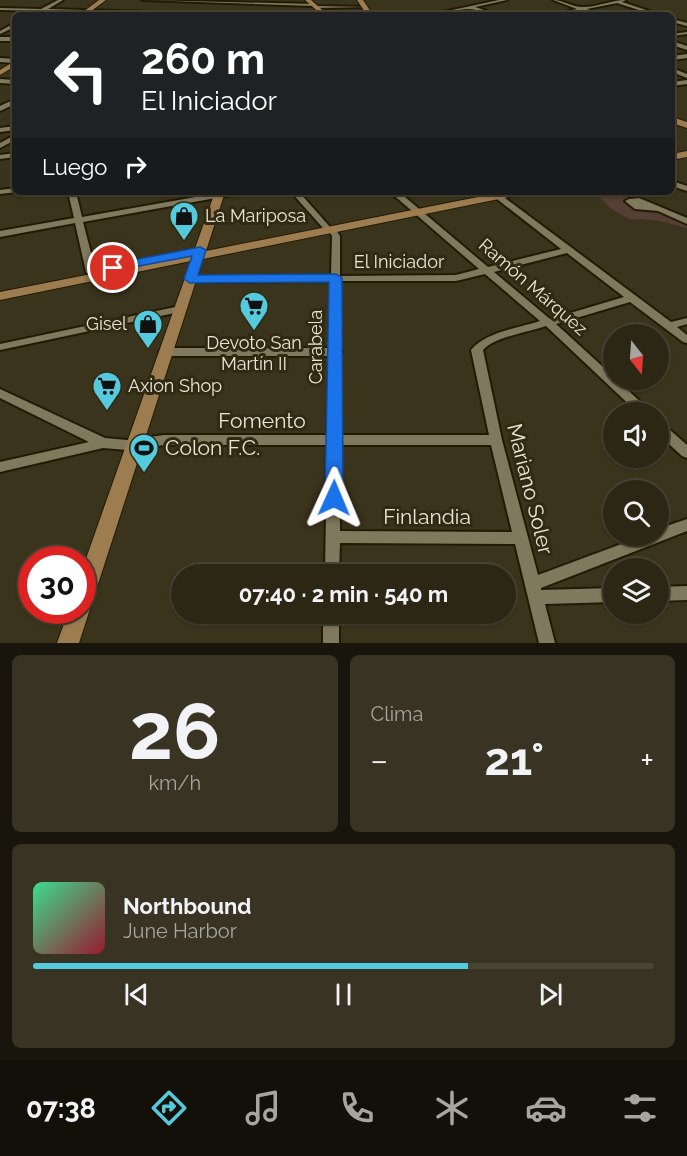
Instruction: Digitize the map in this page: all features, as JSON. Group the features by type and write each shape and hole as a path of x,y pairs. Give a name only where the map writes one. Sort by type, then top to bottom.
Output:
{"main road":[{"path":"85,12 103,0"},
{"path":"360,0 368,12"},
{"path":"0,74 12,64"},
{"path":"96,560 219,195"},
{"path":"0,290 415,211 486,195"},
{"path":"0,296 199,253"},
{"path":"68,643 74,624"}],"street":[{"path":"38,12 61,0"},
{"path":"130,12 144,0 272,2 365,7"},
{"path":"470,7 475,0"},
{"path":"446,12 506,0"},
{"path":"555,0 593,12"},
{"path":"565,12 624,0"},
{"path":"176,12 188,1"},
{"path":"614,1 649,12"},
{"path":"268,9 272,2"},
{"path":"470,7 486,12"},
{"path":"0,9 70,12"},
{"path":"73,195 91,272"},
{"path":"0,234 214,195"},
{"path":"298,195 328,228"},
{"name":"Ramón Márquez","path":"397,195 549,323 633,402"},
{"path":"498,195 687,340"},
{"path":"659,209 687,221"},
{"name":"Carabela","path":"328,228 336,236 332,564"},
{"name":"El Iniciador","path":"190,279 450,278 488,271 569,250"},
{"path":"549,323 631,298"},
{"path":"0,347 180,309"},
{"path":"670,326 687,321"},
{"name":"Mariano Soler","path":"547,643 496,440 477,352 480,345 492,339 549,323"},
{"path":"165,352 336,352"},
{"path":"0,393 103,443"},
{"path":"669,436 687,453"},
{"name":"Fomento","path":"103,443 118,446 164,440 496,440"},
{"path":"0,467 103,443"},
{"path":"669,531 687,525"},
{"name":"Finlandia","path":"333,537 521,538"},
{"path":"534,590 633,546"},
{"path":"534,590 603,594"},
{"path":"669,594 687,593"},
{"path":"331,624 331,643"}],"shaded area":[{"path":"598,195 638,195 626,200 629,205 665,213 687,223 687,228 656,220 629,219 611,209"}],"place":[{"name":"La Mariposa","path":"184,242"},
{"name":"Devoto San Martín II","path":"254,332"},
{"name":"Gisel","path":"148,350"},
{"name":"Axion Shop","path":"107,412"},
{"name":"Colon F.C.","path":"144,474"}],"route":[{"path":"113,268 200,250 190,279 336,278 334,498"}]}
